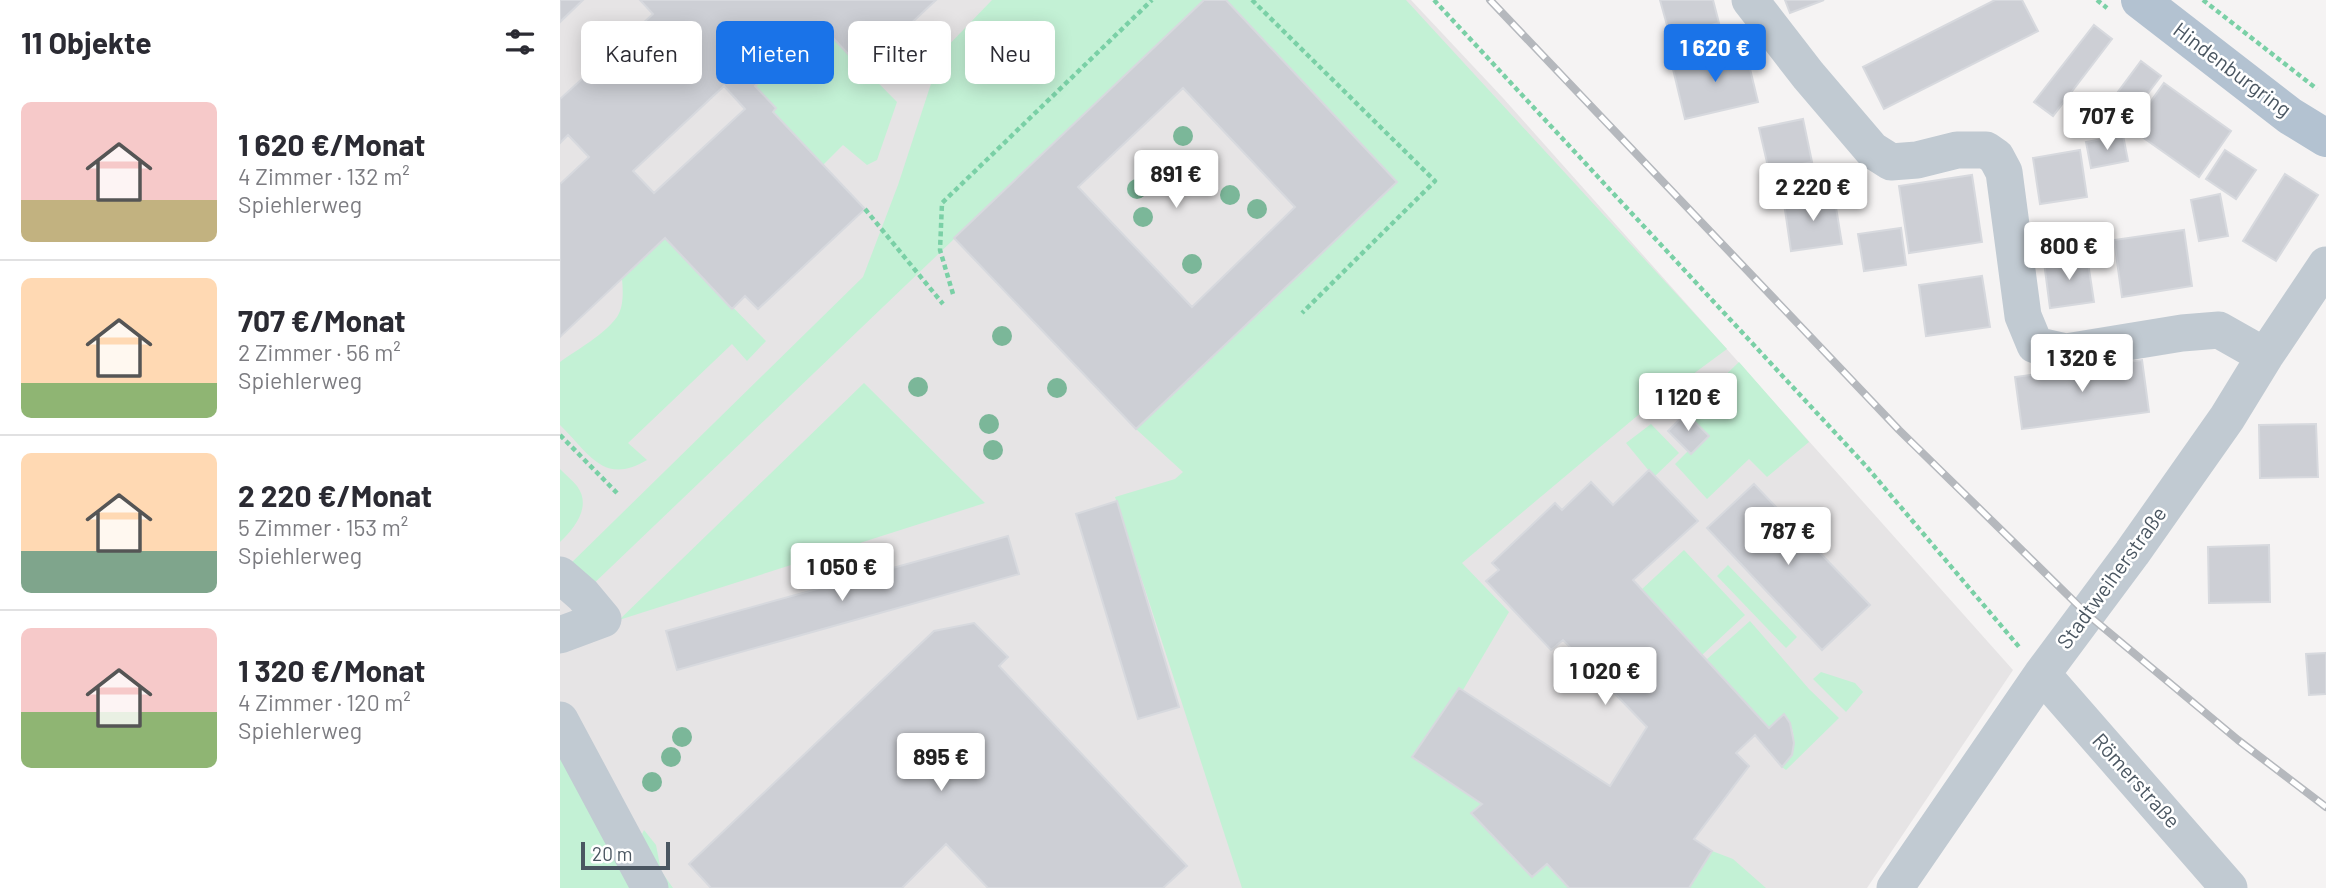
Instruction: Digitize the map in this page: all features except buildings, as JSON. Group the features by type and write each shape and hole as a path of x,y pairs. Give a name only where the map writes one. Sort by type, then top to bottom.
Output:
{"main road":[{"name":"Hindenburgring","path":"2140,0 2290,116 2326,138"}],"street":[{"path":"1750,0 1808,75 1872,150 1891,162 1917,160 1956,150 1986,150 1996,157 2004,172 2023,316 2035,345 2066,352 2182,333 2219,330 2264,356"},
{"name":"Stadtweiherstraße","path":"1895,888 2042,674 2227,418 2264,356 2326,265"},
{"path":"560,575 583,595 603,619 560,635"},
{"name":"Römerstraße","path":"2042,674 2229,888"},
{"path":"560,720 650,888"}],"path":[{"path":"954,294 940,250 942,203 1152,0"},
{"path":"1252,0 1435,181 1302,313"},
{"path":"1434,0 1866,466 2042,674"},
{"path":"2203,0 2326,96"},
{"path":"865,209 943,304"},
{"path":"560,435 617,493"}],"shaded area":[{"path":"560,0 1411,0 1503,98 2013,670 1867,888 560,888"}],"green space":[{"path":"992,0 1204,0 587,590 566,568 863,277 898,185 931,84 951,84 951,43 965,28 965,84 1055,84 1055,21 972,21"},
{"path":"1226,0 1406,0 1727,349 1643,411 1462,563 1509,612 1463,690 1412,757 1482,804 1532,877 1547,864 1569,888 1242,888 1115,497 1175,479 1183,472 1136,429 1397,182"},
{"path":"834,38 848,52 848,84 879,84 897,102 877,160 867,165 843,145 823,165 773,112 776,108 755,86 834,84"},
{"path":"665,238 766,341 747,361 732,344 628,443 647,460 632,467 608,468 589,455 560,425 560,362 612,324 621,308 622,279"},
{"path":"1739,362 1809,442 1767,477 1749,459 1707,499 1675,464 1709,436 1686,413"},
{"path":"864,383 985,503 619,620"},
{"path":"1651,424 1679,453 1654,477 1626,443"},
{"path":"560,469 577,486 583,501 580,516 560,542"},
{"path":"1684,550 1745,615 1702,655 1641,590"},
{"path":"1728,565 1797,637 1786,648 1717,576"},
{"path":"1750,621 1809,689 1839,718 1786,770 1782,767 1794,741 1792,728 1785,715 1769,728 1706,660"},
{"path":"1821,672 1855,683 1863,692 1846,712 1813,679"},
{"path":"560,725 648,888 560,888"},
{"path":"644,830 656,845 661,871 673,888 665,888 642,834"},
{"path":"1712,851 1733,859 1766,888 1689,888"}],"railway":[{"path":"1490,0 1899,430 2087,614 2238,740 2326,807"}]}
